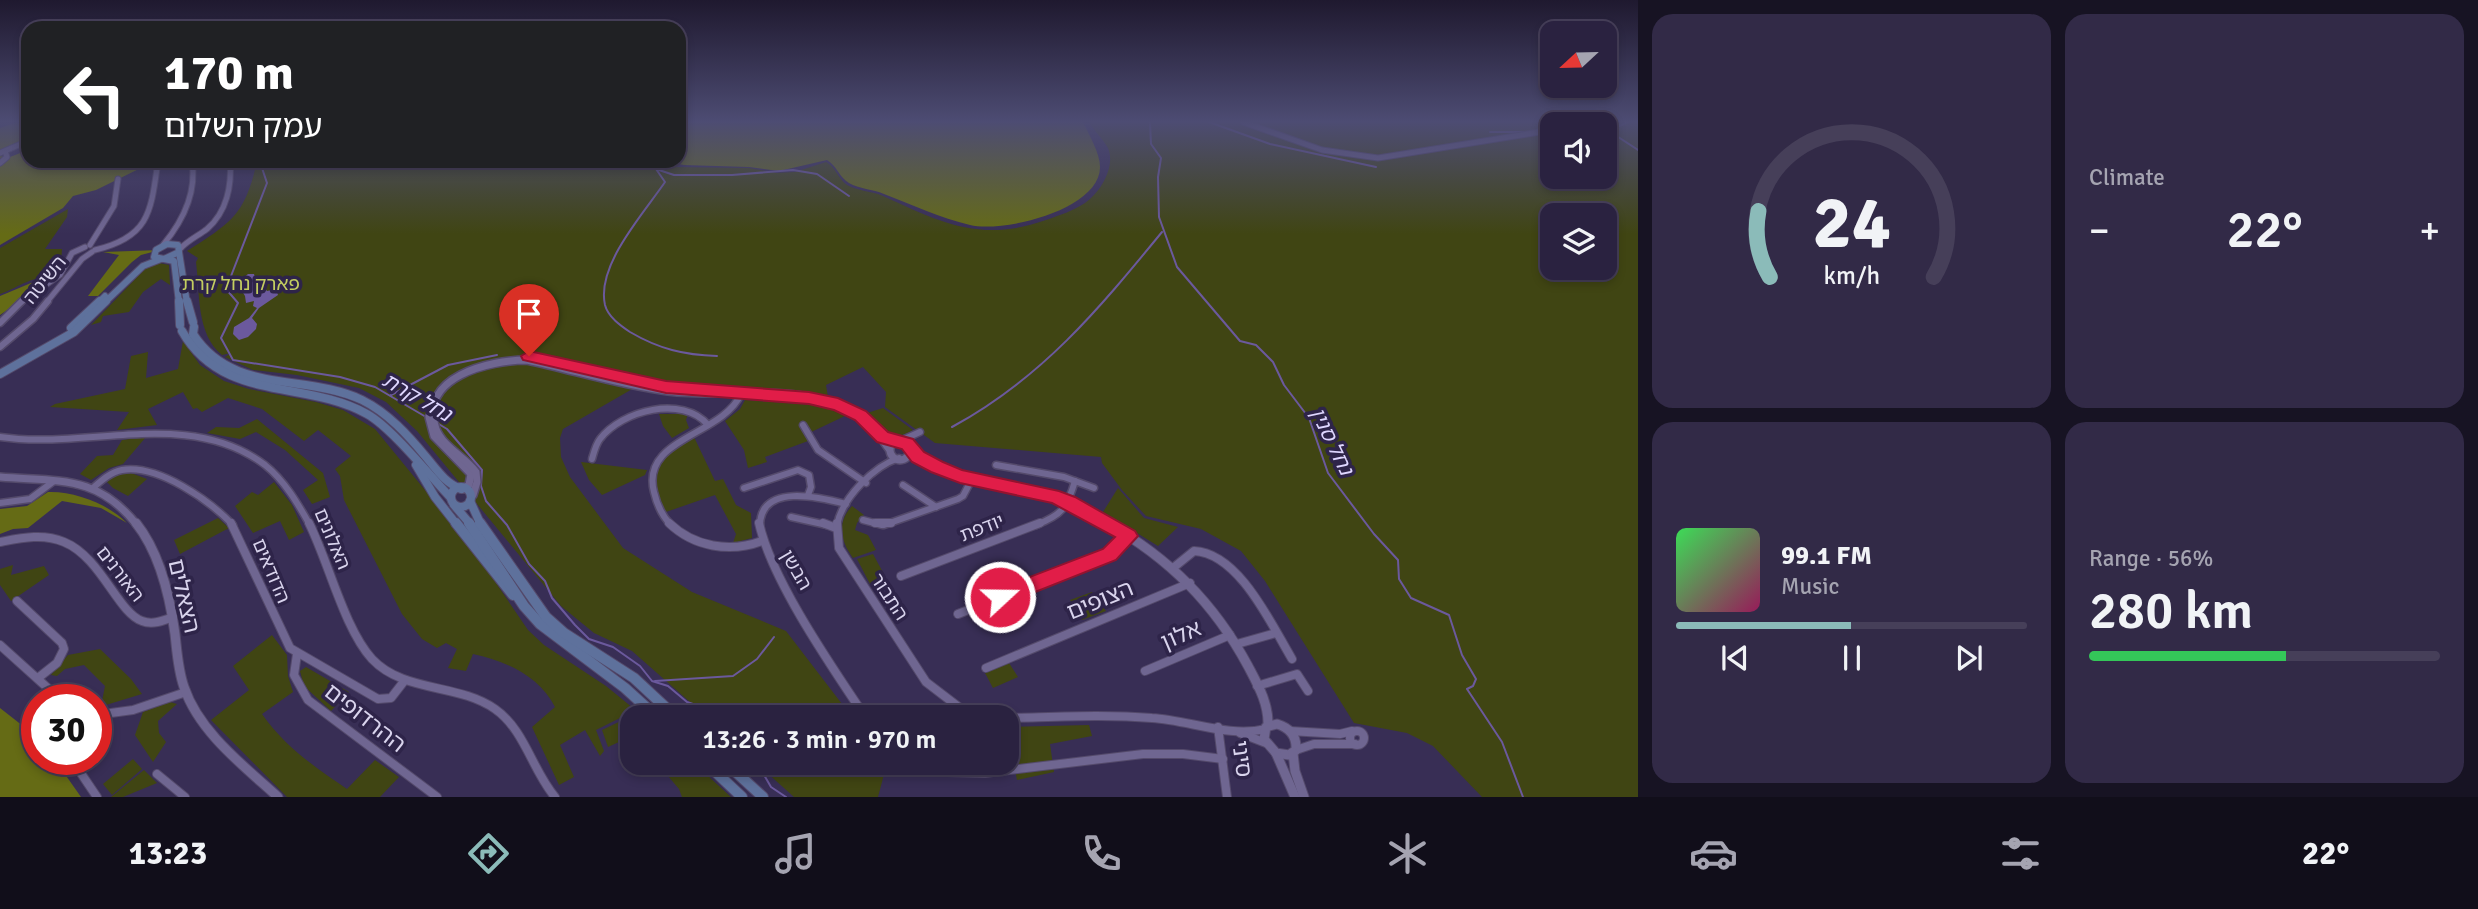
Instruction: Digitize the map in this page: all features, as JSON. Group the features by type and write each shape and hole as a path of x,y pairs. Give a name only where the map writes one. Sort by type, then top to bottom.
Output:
{"main road":[{"path":"0,372 66,332 154,253 162,247 175,245"},
{"path":"0,372 74,332 143,266 162,259 175,245"},
{"path":"175,245 193,334 201,348 228,367 263,378 337,391 378,408 402,430 448,482 470,490 476,517 546,617 564,633 634,678 663,705"},
{"path":"154,253 154,257 174,261 177,269 181,328 194,352 221,372 249,383 331,399 352,406 377,421 452,501 476,531 531,614"},
{"path":"181,328 193,324"},
{"path":"402,446 435,497 501,582 549,632 600,668 643,705"},
{"path":"452,501 462,489"},
{"path":"452,501 464,505 471,498"},
{"path":"719,775 742,797"},
{"path":"739,775 763,797"}],"street":[{"path":"90,249 125,242 138,229 152,202 157,168"},
{"path":"175,245 189,199 194,177 193,168"},
{"path":"175,245 210,226 219,215 231,181 230,168"},
{"path":"90,249 115,205 118,178"},
{"name":"השיטה","path":"0,323 27,296 60,275 71,257 90,249"},
{"name":"השיטה","path":"0,347 26,327 90,249"},
{"path":"462,489 469,485 471,474 434,436 429,410 441,384 458,371 479,361 523,355 666,387 741,394"},
{"path":"471,498 478,479 475,469 440,436 433,411 439,395 449,383 481,364 522,359 662,390 809,398 838,404 860,416 893,446 901,458 933,465 972,479 1033,491 1069,502 1129,536 1173,568 1190,583 1232,634 1267,709 1296,740 1295,771 1304,797"},
{"path":"741,394 731,411 672,445 656,463 651,486 659,511 679,532 708,544 730,548 762,541"},
{"path":"592,459 599,440 607,432 647,412 663,409 687,410 700,415 708,425"},
{"path":"803,425 818,450 866,483"},
{"name":"האלונים","path":"0,437 83,438 165,434 206,438 242,449 268,466 297,499 359,643 368,657 377,667 420,687 483,702 500,713 519,734 555,797"},
{"path":"791,516 836,527 846,504 885,463 893,446 918,434 909,454 885,463"},
{"path":"893,446 910,447 918,457 933,465"},
{"path":"996,465 1050,473 1094,488"},
{"name":"הדודאים","path":"94,487 116,472 135,470 180,486 226,516 241,540 284,640 297,654 378,699 391,698 405,680"},
{"path":"744,488 798,470 809,475 811,487 808,495"},
{"name":"הצאלים","path":"0,477 64,480 94,487 117,500 138,523 160,566 173,617 178,665 186,692 209,727 278,797"},
{"path":"863,520 883,525 936,507 963,495 972,479"},
{"path":"0,503 23,503 32,500 54,481"},
{"path":"1069,502 1076,481"},
{"path":"903,485 936,507"},
{"name":"הבשן","path":"846,504 808,495 782,497 766,506 759,521 762,541 773,563 858,705"},
{"name":"יודפת","path":"901,576 1049,521 1062,513 1069,502"},
{"name":"התבור","path":"836,527 842,555 926,682 956,705"},
{"name":"האורנים","path":"0,542 44,535 61,540 87,554 131,615 139,621 153,624 173,617"},
{"path":"958,614 1109,555 1129,536"},
{"path":"1173,568 1195,550 1213,554 1225,562 1246,586 1292,659"},
{"name":"הצופים","path":"986,668 1190,583"},
{"path":"17,601 62,643 64,649 57,663 38,678"},
{"path":"1237,644 1276,633"},
{"name":"אלון","path":"1145,671 1232,634"},
{"path":"0,645 44,684"},
{"name":"ההרדופים","path":"297,654 294,675 309,700 325,715 437,797"},
{"path":"1256,686 1297,674 1308,691"},
{"path":"112,713 133,710 186,692"},
{"path":"1266,744 1267,709"},
{"path":"1019,718 1143,715 1256,732 1266,727 1340,734 1352,731 1349,736 1355,744 1314,744 1285,755 1276,753"},
{"path":"1222,728 1258,738 1276,753 1295,797"},
{"name":"סיני","path":"1222,728 1227,797"},
{"path":"1084,771 1132,760 1177,755 1223,759"},
{"path":"158,774 185,797"},
{"path":"82,775 97,797"},
{"path":"934,775 952,784"}],"green space":[{"path":"0,159 21,159 21,168 141,168 96,190 73,196 63,208 0,245"},
{"path":"686,159 1099,159 1100,162 1096,182 1068,206 1026,222 985,227 937,215 880,192 853,185 827,160 779,171 686,165"},
{"name":"פארק נחל קרת","path":"1110,159 1540,159 1540,189 1617,189 1617,159 1638,159 1638,797 1482,797 1433,746 1407,733 1354,723 1265,581 1241,551 1201,529 1146,516 1122,490 1102,463 1101,457 935,443 885,407 886,392 863,367 826,385 828,397 641,380 634,388 563,429 560,438 561,457 570,477 623,548 692,592 786,631 843,705 693,705 632,651 594,633 561,606 417,431 386,402 359,388 297,375 253,370 225,357 231,353 222,355 203,325 196,262 198,258 187,251 226,224 234,215 247,194 255,168 686,167 749,168 777,173 795,172 826,162 851,187 879,194 943,222 981,230 1023,227 1066,213 1085,203 1096,193 1108,171"},
{"path":"68,209 67,217 45,249 62,249 60,265 56,272 49,279 31,280 0,294 0,248"},
{"path":"160,250 141,255 98,296 88,296 119,255 103,252"},
{"path":"159,263 169,265 170,285 161,279 143,292 129,312 103,316 101,322 91,325 146,268"},
{"path":"43,278 47,282 0,315 0,296"},
{"path":"183,341 200,365 224,381 343,410 375,429 470,545 528,630 544,645 606,686 629,705 620,705 620,718 596,730 604,751 600,756 585,730 560,745 574,777 559,785 532,727 555,707 540,687 531,678 509,666 473,654 466,671 448,668 457,649 446,643 437,648 422,639 402,614 344,500 340,476 335,469 351,456 318,430 304,441 262,409 228,398 202,412 197,408 193,409 183,392 148,409 157,425 117,430 129,412 50,407 125,389 131,356 148,352 146,378 178,369"},
{"path":"745,400 826,406 847,415 805,435 808,441 765,457 767,462 748,468 744,450 725,421 740,409"},
{"path":"883,408 913,430 898,436 892,435 864,414"},
{"path":"659,414 688,414 686,420 689,428 672,438 663,426"},
{"path":"257,419 323,473 330,497 312,504 303,490 318,480 285,450 256,432 240,439 207,433 216,427 239,428"},
{"path":"146,437 123,464 109,468 91,480 80,474 97,456 113,455 122,440"},
{"path":"694,437 715,481 723,479 736,505 751,513 752,538 733,543 736,534 715,495 666,512 657,487 659,467 672,451"},
{"path":"581,462 647,470 645,475 602,495 589,480"},
{"path":"120,472 147,479 128,496 107,482"},
{"path":"274,482 292,505 304,532 289,540 280,521 253,533 235,506 252,492 258,495"},
{"path":"1118,488 1144,518 1178,527 1158,546 1103,512"},
{"path":"48,492 90,500 127,523 101,508 62,501 28,528 13,529 0,534 0,509 27,506"},
{"path":"852,506 864,515 855,530 868,535 876,550 853,558 842,532 844,519"},
{"path":"218,518 229,528 180,554 174,540"},
{"path":"873,554 886,578 870,584 857,559"},
{"path":"13,565 11,575 44,566 49,575 11,601 0,585 0,569"},
{"path":"1092,592 1106,611 1082,620 1070,600"},
{"path":"272,635 287,655 288,676 293,692 262,714 291,746 347,789 375,760 399,777 380,797 287,797 211,720 249,690 233,666"},
{"path":"100,649 131,679 142,694 112,703 112,684 103,684 84,665 65,669 57,676 51,675 68,655"},
{"path":"1009,663 1018,677 993,688 985,673"},
{"path":"306,667 349,692 331,711 304,686 300,671"},
{"path":"170,702 177,704 158,721 159,733 166,742 153,762 135,735 143,712"},
{"path":"0,708 21,724 21,775 66,775 81,797 0,797"},
{"path":"620,721 620,742 608,747 602,730"},
{"path":"1089,725 1092,736 1050,744 1054,772 1017,780 1019,727"},
{"path":"133,759 142,769 112,795 103,784"},
{"path":"144,770 157,783 123,797 111,797"},
{"path":"667,775 707,775 731,797 682,797"},
{"path":"769,775 884,775 878,797 794,797"}],"shaded area":[{"path":"248,274 254,274 257,284 263,285 267,291 276,289 278,295 259,308 252,318 257,324 256,329 248,337 239,340 233,334 234,327 249,318 257,308 253,306 254,301 246,303 237,283"}],"waterway":[{"name":"נחל סנין","path":"1161,159 1158,177 1159,217 1177,267 1240,341 1256,345 1273,362 1284,385 1309,418 1328,473 1374,534 1398,560 1399,579 1411,598 1449,615 1462,655 1476,679 1473,686 1467,689 1502,742 1523,797"},
{"path":"1340,159 1376,167"},
{"name":"נחל קרת","path":"262,168 267,183 226,289 238,303 221,338 233,360 340,377 375,387 426,417"},
{"path":"656,169 674,175 732,175 793,170 817,174 849,196"},
{"path":"656,169 665,182 614,257 604,290 605,305 612,317 623,327 651,343 683,352 717,356"},
{"path":"952,427 1014,387 1067,340 1162,232"},
{"path":"391,395 448,365 497,355"},
{"name":"נחל קרת","path":"437,423 447,429 482,470 481,486 486,501 507,525 529,564 545,581 552,598 575,625 589,639 613,647 640,666 652,681 668,686 687,702 696,705"},
{"path":"655,681 733,676 757,659 774,637"},
{"name":"נחל קרת","path":"764,775 771,787 786,797"}],"route":[{"path":"529,356 666,387 809,398 838,404 851,409 883,437 907,443 918,457 937,467 960,476 1053,496 1069,502 1129,536 1109,555 1000,597"}]}
